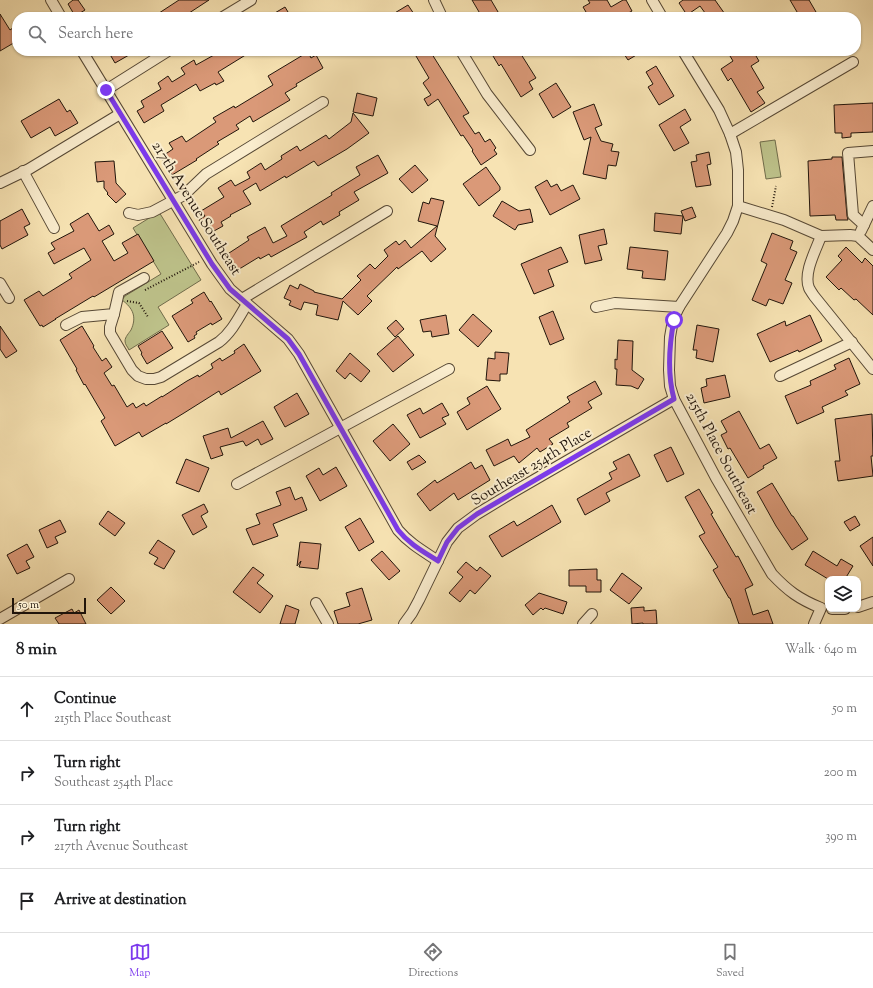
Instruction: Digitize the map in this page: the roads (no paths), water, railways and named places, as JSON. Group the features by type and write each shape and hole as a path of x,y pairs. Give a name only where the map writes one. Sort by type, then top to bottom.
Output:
{"street":[{"path":"51,0 58,12"},
{"path":"232,12 251,0"},
{"path":"434,0 440,12"},
{"path":"652,0 659,12"},
{"name":"217th Avenue Southeast","path":"85,56 172,200 230,289 288,339 299,354 398,530 412,544 438,561"},
{"path":"106,90 160,56"},
{"path":"464,56 487,94 530,150"},
{"path":"686,56 719,110 730,134 736,152 738,170 738,206 784,220 821,236 850,234 858,236 873,250"},
{"path":"730,134 853,62"},
{"path":"129,213 138,215 152,212 172,200 184,195 206,174 323,102"},
{"path":"0,183 23,172 120,114"},
{"path":"864,225 853,215 848,153 873,151 872,142"},
{"path":"23,172 54,228"},
{"name":"215th Place Southeast","path":"738,206 727,233 679,307 674,320 670,337 670,386 674,399 716,478 772,574 792,593 806,602 825,608 814,624"},
{"path":"858,236 873,206"},
{"path":"144,278 120,292 110,327 110,333 132,370 138,376 146,379 154,379 161,377 222,339 230,331 245,301 387,211"},
{"path":"821,236 807,272 809,288 873,369"},
{"path":"0,283 9,298"},
{"path":"596,307 615,303 679,307"},
{"path":"66,325 82,317 114,314"},
{"path":"780,376 852,342"},
{"path":"237,484 449,369"},
{"name":"Southeast 254th Place","path":"404,624 416,607 447,542 458,528 477,514 674,399"},
{"path":"0,620 69,579"},
{"path":"861,606 873,602"},
{"path":"316,604 328,624"},
{"path":"583,624 592,614"}]}
